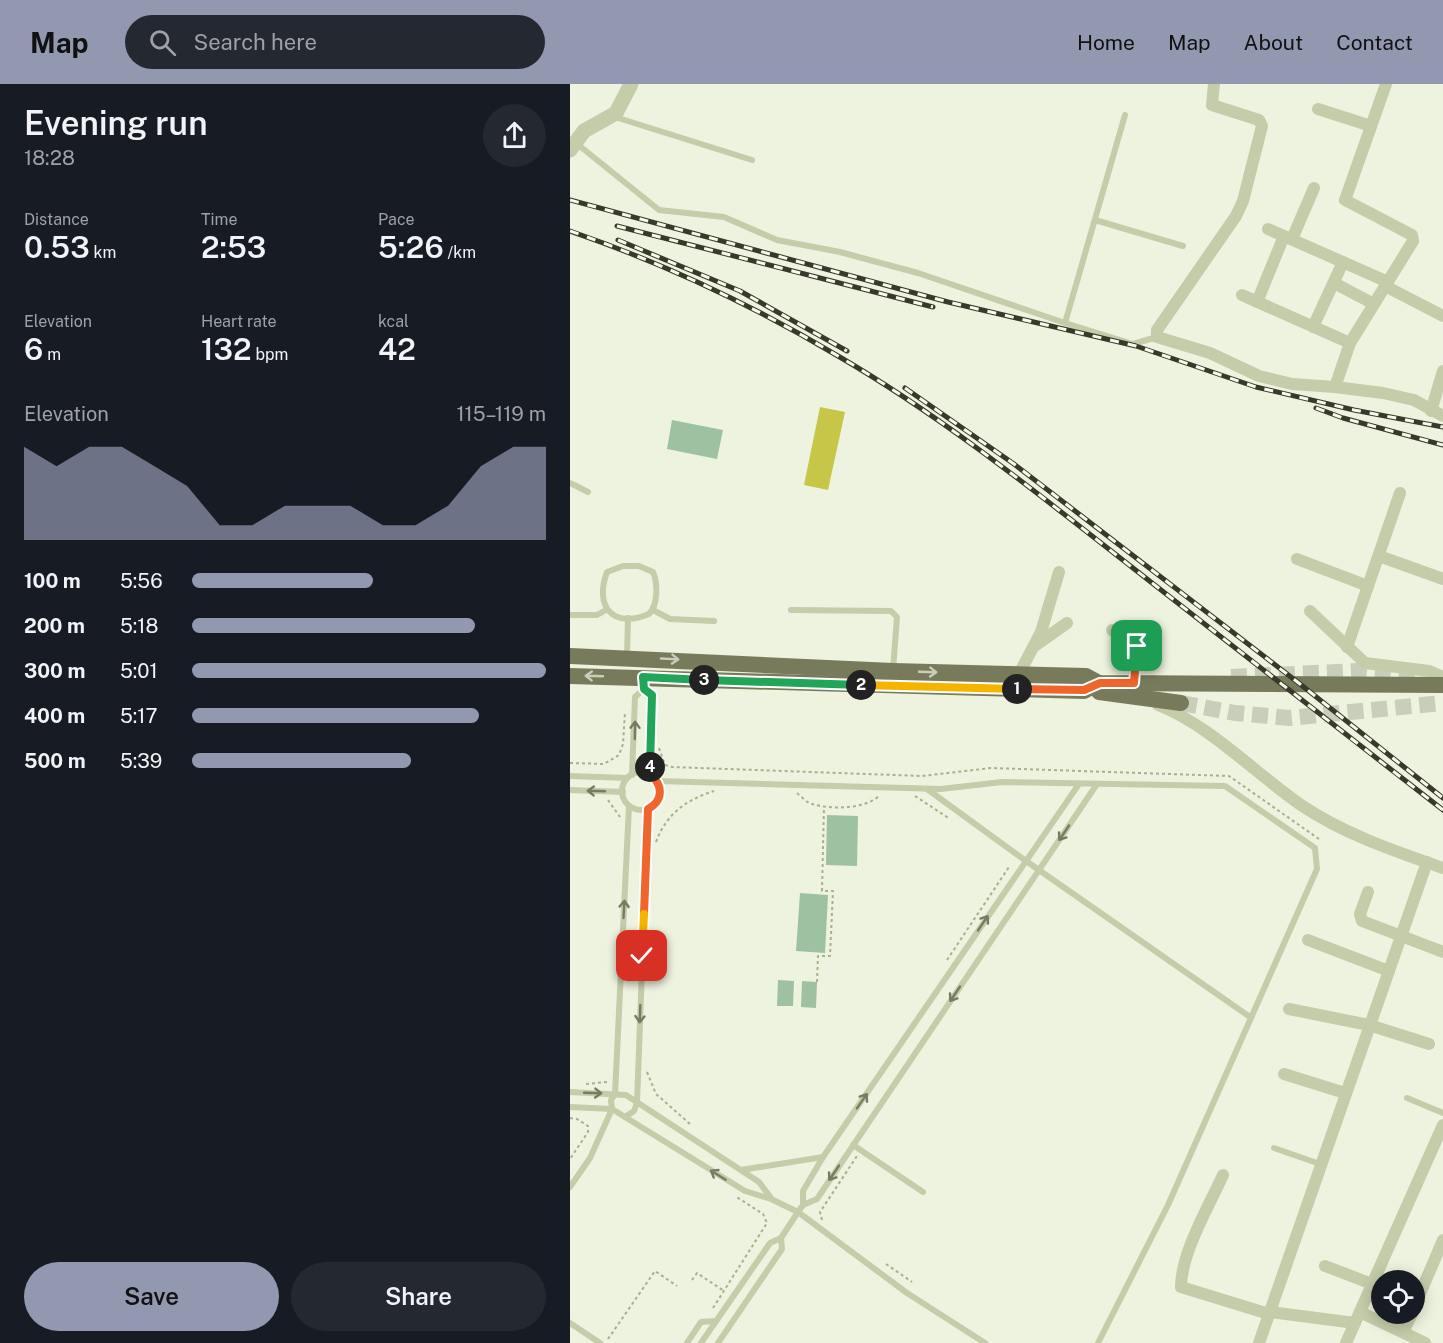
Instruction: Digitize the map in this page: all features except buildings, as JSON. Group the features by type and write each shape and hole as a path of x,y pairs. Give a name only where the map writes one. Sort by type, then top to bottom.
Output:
{"main road":[{"path":"570,656 893,671 1019,674 1092,683"},
{"path":"570,676 643,683 1443,685"},
{"path":"1417,676 1443,677"},
{"path":"1136,683 1181,703"}],"street":[{"path":"573,146 584,131 616,113 626,98 631,84"},
{"path":"1215,84 1212,105 1259,120 1262,126 1243,201 1236,216 1157,330 1157,338 1210,353 1259,376 1292,384 1335,387 1414,400 1437,414 1443,371"},
{"path":"1335,387 1350,343 1413,237 1345,200 1386,84"},
{"path":"1317,109 1371,126"},
{"path":"1257,302 1314,188"},
{"path":"1268,229 1343,262 1443,316"},
{"path":"1313,327 1343,262"},
{"path":"1334,283 1374,304"},
{"path":"1242,295 1350,343"},
{"path":"1347,646 1400,493"},
{"path":"1379,556 1443,579"},
{"path":"1297,559 1368,586"},
{"path":"1019,674 1041,632 1059,572"},
{"path":"1310,611 1361,661 1371,665 1429,671 1443,677"},
{"path":"1033,648 1067,623"},
{"path":"1112,630 1136,643 1136,683 1183,715 1261,777 1333,826 1443,868"},
{"path":"1259,1343 1427,862"},
{"path":"1368,892 1360,918 1443,952"},
{"path":"1308,940 1389,971"},
{"path":"1289,1009 1369,1025 1429,1044"},
{"path":"1284,1074 1345,1093"},
{"path":"1378,1270 1443,1125"},
{"path":"1223,1175 1200,1226 1180,1287 1269,1313 1358,1318 1403,1332 1425,1343"},
{"path":"1425,1284 1441,1248"},
{"path":"1325,1266 1371,1284"},
{"path":"1346,1343 1371,1286"},
{"path":"1403,1332 1407,1324"}],"lane":[{"path":"611,116 752,160"},
{"path":"1065,323 1125,116"},
{"path":"573,146 659,210 724,218 777,240 880,262 1133,344 1157,338"},
{"path":"1095,220 1183,246"},
{"path":"570,483 588,492"},
{"path":"639,567 652,572 655,584 653,610 639,618 628,618 611,615 606,610 605,579 613,568 639,567"},
{"path":"570,615 597,615 606,610"},
{"path":"653,610 670,619 714,621"},
{"path":"791,610 891,611 897,617 893,671"},
{"path":"628,618 634,658 643,683 652,695 650,774 657,781 659,798 648,809 640,810 629,806"},
{"path":"737,682 738,663"},
{"path":"570,1187 590,1158 612,1109 611,1100 615,1094 629,806 623,792 630,776 635,697 643,683"},
{"path":"570,777 650,774"},
{"path":"657,781 927,789 1002,782 1225,786 1315,848 1317,869 1168,1205 1098,1343"},
{"path":"803,1205 803,1191 823,1157 1079,784"},
{"path":"701,1343 770,1243 781,1238 803,1205 817,1198 1097,784"},
{"path":"927,789 1250,1017"},
{"path":"570,790 623,792"},
{"path":"625,1117 634,1111 637,1103 648,809"},
{"path":"570,1092 626,1095 759,1182 771,1199"},
{"path":"1407,1098 1443,1113"},
{"path":"570,1107 612,1109 745,1191 771,1199 798,1212 908,1293 985,1343"},
{"path":"853,1145 923,1192"},
{"path":"1274,1148 1320,1164"},
{"path":"741,1170 823,1157"},
{"path":"718,1343 782,1249 781,1238"},
{"path":"687,1343 701,1322 716,1321"},
{"path":"570,1323 600,1343"}],"path":[{"path":"570,763 604,764 619,755 623,744 625,710"},
{"path":"658,746 665,765 672,767"},
{"path":"656,843 668,818 678,808 699,796 724,789"},
{"path":"792,792 812,804 824,805 867,805 882,794"},
{"path":"912,794 950,819"},
{"path":"603,797 615,806 621,820"},
{"path":"817,981 819,956 830,956 833,891 822,891 824,805"},
{"path":"943,966 1010,867"},
{"path":"646,1066 656,1094 690,1124"},
{"path":"586,1084 603,1084 610,1078"},
{"path":"570,1118 583,1122 588,1126 588,1132 570,1159"},
{"path":"823,1222 820,1212 860,1153"},
{"path":"713,1308 767,1223 763,1214 733,1194"},
{"path":"886,1264 912,1282"},
{"path":"608,1339 655,1271 677,1286"},
{"path":"692,1280 697,1272 724,1291"}],"green space":[{"path":"672,420 723,430 717,459 667,449"},
{"path":"827,815 858,816 857,866 826,865"},
{"path":"800,893 828,895 825,953 796,951"},
{"path":"778,980 794,981 793,1006 777,1006"},
{"path":"802,981 817,982 816,1008 801,1007"}],"tunnel":[{"path":"1231,677 1358,671 1417,676"},
{"path":"1181,703 1235,713 1289,718 1443,703"}],"railway":[{"path":"570,200 948,302 1136,346 1256,387 1354,410 1443,427"},
{"path":"617,226 933,307"},
{"path":"570,231 674,271 741,303 838,356 919,407 1034,491 1443,810"},
{"path":"618,240 740,291 847,351"},
{"path":"905,388 1014,464 1300,684 1443,798"},
{"path":"1316,408 1343,418 1443,445"}],"route":[{"path":"642,956 648,809 656,803 660,791 657,781 650,774 652,695 644,689 643,677 737,682 1089,690 1100,683 1134,683 1137,646"}]}
